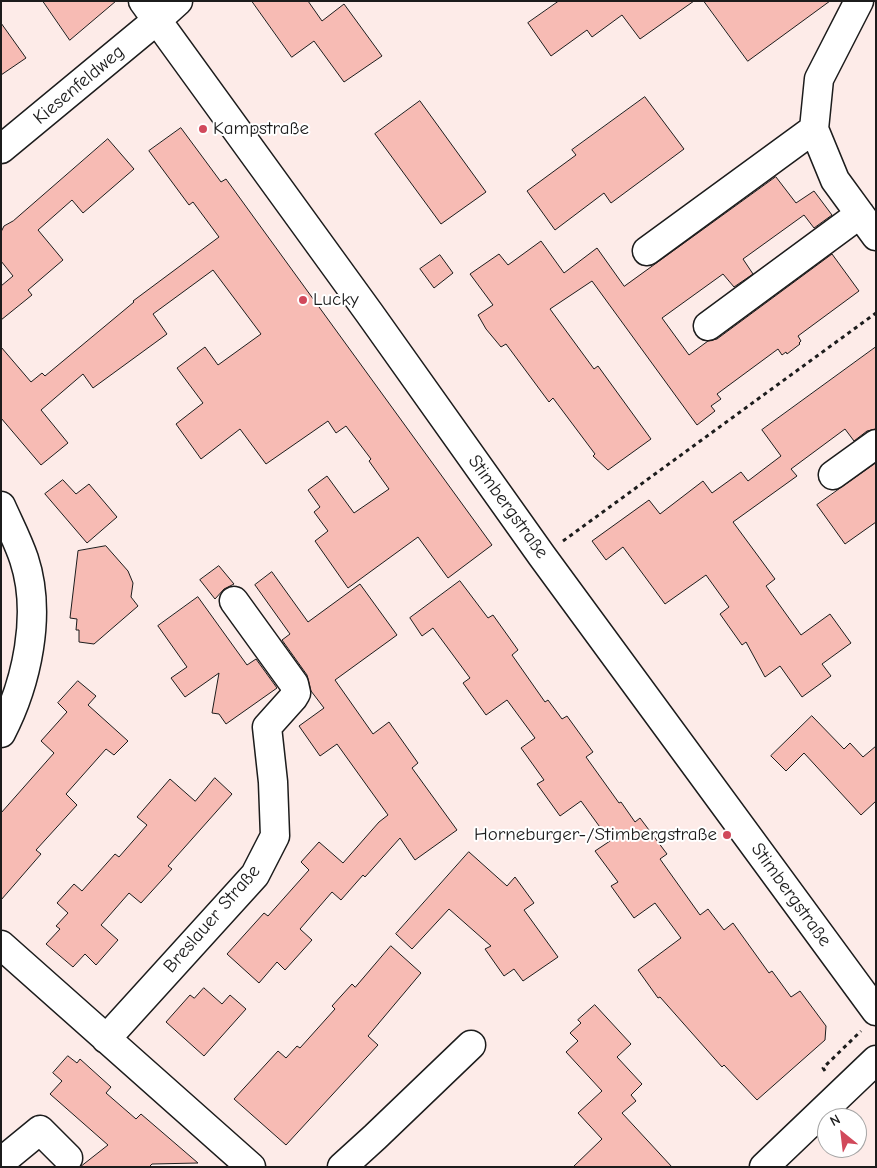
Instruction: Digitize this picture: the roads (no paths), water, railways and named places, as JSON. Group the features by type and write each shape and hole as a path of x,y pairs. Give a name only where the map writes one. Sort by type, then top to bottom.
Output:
{"street":[{"path":"150,11 178,1"},
{"path":"708,326 868,225 835,180 814,129 819,79 859,1"},
{"name":"Kiesenfeldweg","path":"1,149 150,11"},
{"name":"Stimbergstraße","path":"150,11 542,556 876,1011"},
{"path":"647,251 814,129"},
{"path":"833,475 876,444"},
{"path":"1,506 24,560 32,601 31,643 20,682 1,733"},
{"name":"Breslauer Straße","path":"106,1039 255,875 275,836 273,782 267,727 296,693 294,684 234,601"},
{"path":"1,945 251,1167"},
{"path":"342,1167 471,1045"},
{"path":"764,1167 876,1060"},
{"path":"1,1162 40,1130 68,1158"}],"place":[{"name":"Kampstraße","path":"203,129"},
{"name":"Lucky","path":"303,300"},
{"name":"Horneburger-/Stimbergstraße","path":"727,835"}]}
